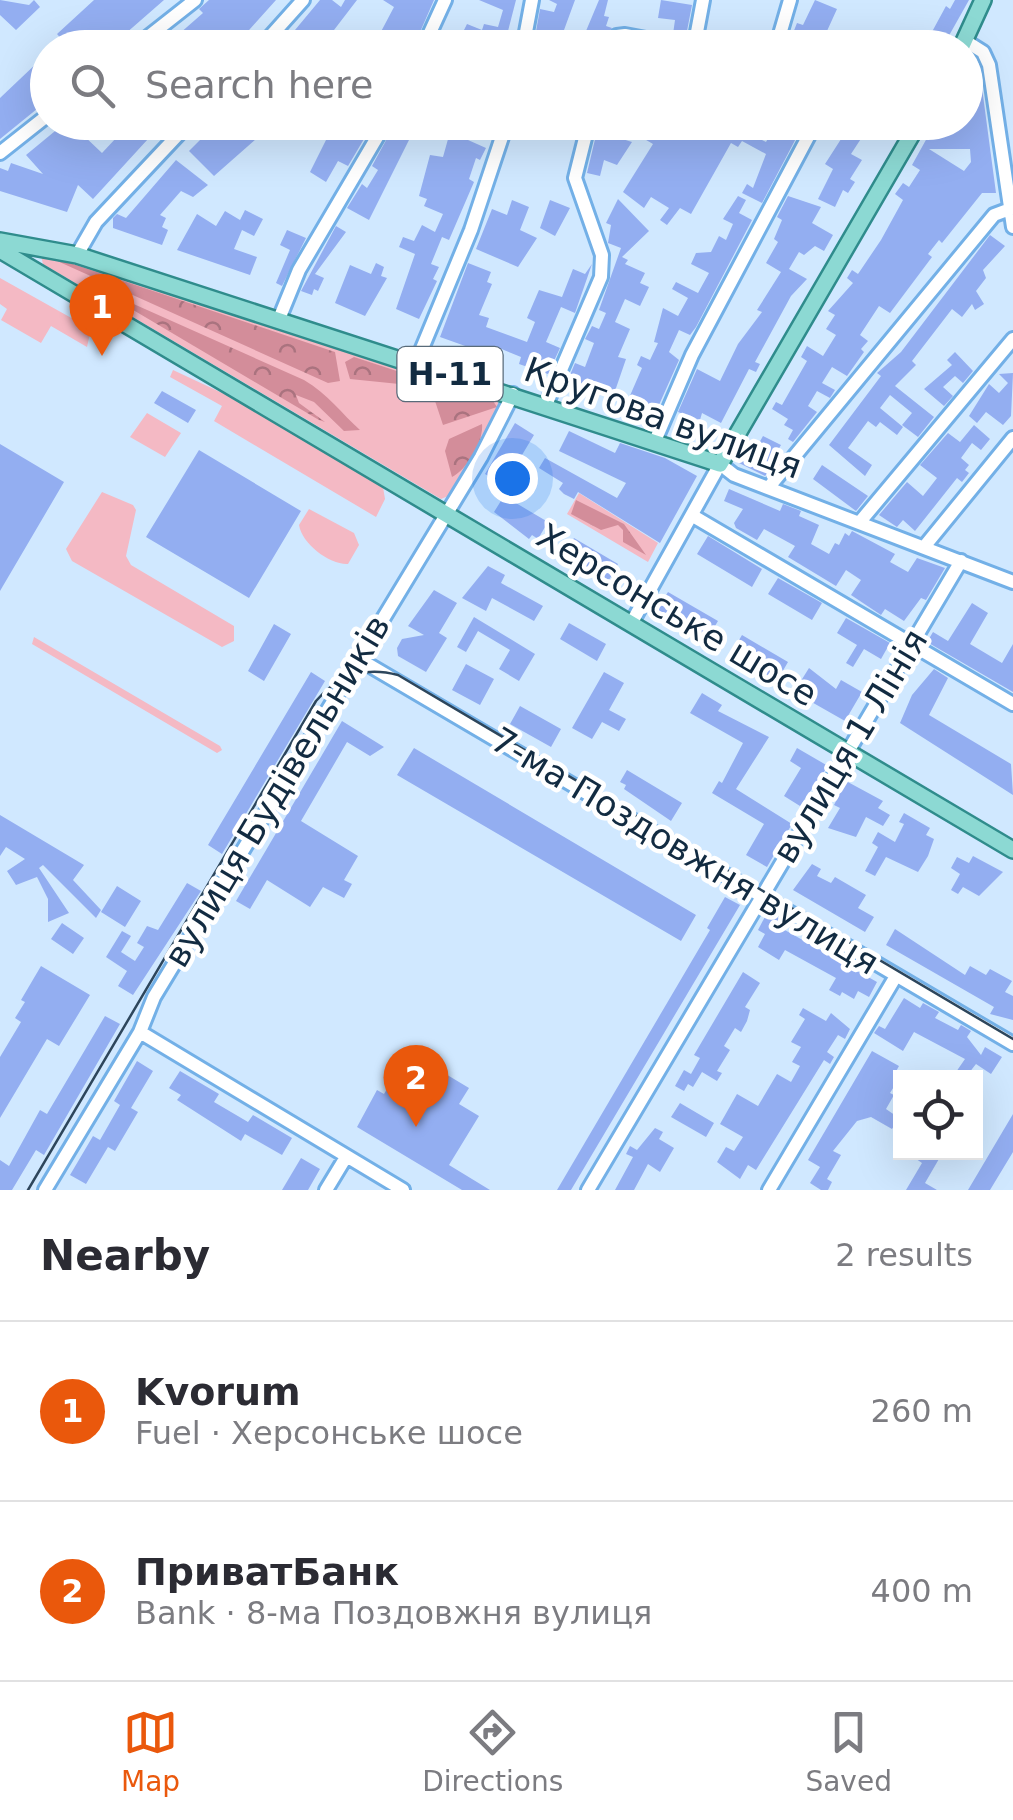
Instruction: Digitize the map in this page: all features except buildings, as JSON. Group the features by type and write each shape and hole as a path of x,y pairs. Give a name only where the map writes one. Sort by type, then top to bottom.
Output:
{"main road":[{"path":"969,30 983,0"},
{"path":"720,464 909,140"},
{"name":"Кругова вулиця","path":"0,241 77,256 546,404 720,464"},
{"name":"Херсонське шосе","path":"0,250 1013,850"}],"street":[{"path":"156,30 194,0"},
{"path":"276,30 303,0"},
{"path":"431,30 445,0"},
{"path":"526,30 532,0"},
{"path":"697,30 703,0"},
{"path":"781,30 790,0"},
{"path":"983,52 989,65 1013,227"},
{"path":"0,153 30,130"},
{"path":"77,256 96,222 173,140"},
{"path":"279,320 299,270 375,140"},
{"path":"416,362 471,230 502,140"},
{"path":"546,404 601,277 602,254 576,188 585,140"},
{"path":"656,442 692,354 806,140"},
{"path":"769,488 994,215 1010,210"},
{"path":"858,523 1013,340"},
{"name":"вулиця Будівельників","path":"45,1190 140,1032 154,997 508,410 513,394"},
{"path":"924,547 1013,438"},
{"path":"632,622 720,464"},
{"name":"Кругова вулиця","path":"720,464 734,475 1013,582"},
{"path":"693,516 1013,704"},
{"name":"вулиця 1 Лінія","path":"588,1190 760,894 850,754 961,562"},
{"name":"7-ма Поздовжня вулиця","path":"357,658 1013,1044"},
{"path":"769,1190 896,976"},
{"path":"140,1032 403,1190"},
{"path":"326,1190 346,1156"}],"shaded area":[{"path":"47,253 496,398 502,409 453,494 441,499 43,264 41,256"},
{"path":"0,278 91,329 87,347 51,326 41,343 1,320 7,309 0,304"},
{"path":"173,370 235,399 383,487 385,499 376,517 214,421 222,406 170,377"},
{"path":"147,413 181,433 165,457 130,437"},
{"path":"102,492 133,505 136,510 126,556 131,565 234,626 234,641 222,647 72,561 66,549"},
{"path":"579,493 658,543 648,562 567,514"},
{"path":"309,509 354,533 359,545 348,564 325,557 305,539 299,525"},
{"path":"34,637 222,750 217,753 32,644"}],"green space":[{"path":"55,260 335,352 340,381 328,383"},
{"path":"91,285 304,380 360,430 344,431 314,402 296,395 299,403 325,422 319,420"},
{"path":"354,357 406,374 409,385 350,379 345,362"},
{"path":"421,379 493,401 497,407 443,425 433,395 420,387"},
{"path":"482,424 473,454 452,477 445,451 449,439"},
{"path":"576,500 624,524 646,555 623,542 623,530 618,525 601,530 571,514"}],"tram line":[{"path":"28,1190 316,701 333,685 363,672 398,675 1013,1039"}],"place":[{"name":"Kvorum","path":"102,356"},
{"name":"ПриватБанк","path":"416,1127"}]}
